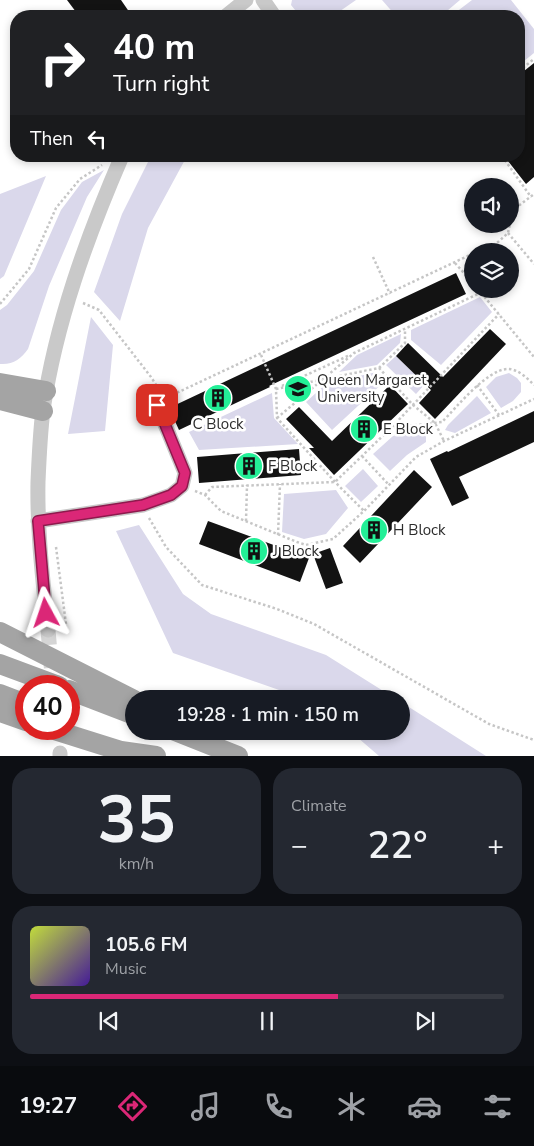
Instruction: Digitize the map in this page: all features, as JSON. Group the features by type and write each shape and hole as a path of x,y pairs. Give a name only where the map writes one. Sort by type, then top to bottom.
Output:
{"main road":[{"path":"0,383 45,401"},
{"path":"0,400 45,401"},
{"path":"0,632 125,695"},
{"path":"0,664 30,675"},
{"path":"0,694 15,700"},
{"path":"80,694 125,712"},
{"path":"0,712 15,717"},
{"path":"80,724 162,756"},
{"path":"80,738 121,751 156,756"},
{"path":"199,740 238,756"}],"street":[{"path":"234,10 246,0"},
{"path":"48,630 38,521 39,466 45,401 61,327 76,274 119,162"},
{"path":"38,521 146,511 182,486 185,473 161,398"}],"path":[{"path":"0,304 29,269 56,208 80,179 106,163 119,162"},
{"path":"507,162 533,195 519,205"},
{"path":"497,243 507,233"},
{"path":"509,233 534,264"},
{"path":"373,257 390,294"},
{"path":"82,303 99,310 151,377 161,398 261,355 464,258"},
{"path":"455,263 464,273"},
{"path":"276,389 468,298"},
{"path":"487,298 534,357"},
{"path":"204,495 212,487 335,482 391,428 499,314"},
{"path":"276,389 379,368 405,343 405,329"},
{"path":"277,418 354,353"},
{"path":"261,355 276,389 277,418 335,482 364,510"},
{"path":"379,368 413,405 436,423 444,442"},
{"path":"391,428 442,422 477,385 495,371 508,369 521,374 534,385"},
{"path":"477,385 499,415"},
{"path":"182,486 204,495 221,511 306,545 332,539 364,510 416,457 534,399"},
{"path":"362,456 389,485"},
{"path":"278,535 280,484"},
{"path":"246,521 247,485"},
{"path":"146,511 166,547 202,585 278,609 314,624 489,724 534,740"},
{"path":"56,547 66,624"}],"shaded area":[{"path":"292,0 356,0 342,10 295,10 291,5"},
{"path":"382,0 460,0 448,10 391,10"},
{"path":"472,0 511,0 519,10 459,10"},
{"path":"525,18 534,29 534,53 525,60"},
{"path":"148,162 184,162 148,228 120,321 94,292 122,214"},
{"path":"104,170 87,197 49,286 28,349 16,361 0,364 0,310 7,305 34,271 61,210 82,182"},
{"path":"46,176 4,276 0,279 0,194"},
{"path":"478,298 481,298 492,312 441,365 411,340 411,330"},
{"path":"91,317 113,345 105,431 68,434"},
{"path":"401,334 400,343 377,365 339,372 357,355"},
{"path":"396,356 425,384 416,394 386,365"},
{"path":"377,372 385,381 332,430 306,402 327,383"},
{"path":"509,373 521,383 521,392 513,401 501,408 486,387 496,377"},
{"path":"272,393 274,418 298,444 199,450 189,432"},
{"path":"477,396 491,413 455,433 445,430 448,425"},
{"path":"412,430 426,434 426,442 407,455 390,471 373,454 393,436"},
{"path":"363,469 378,486 361,502 345,486"},
{"path":"336,490 348,508 326,534 304,539 282,532 284,494"},
{"path":"139,525 183,594 211,614 326,655 382,690 279,690 173,653 116,531"},
{"path":"410,708 486,756 379,756 360,740 410,740"}],"building":[{"path":"67,0 121,0 128,10 74,10"},
{"path":"534,63 534,177 526,184 509,162 525,162 525,70"},
{"path":"456,273 464,290 464,295 179,430 169,408"},
{"path":"490,329 506,344 435,419 419,403 431,390 396,356 408,343 443,377"},
{"name":"E Block","path":"390,385 408,404 334,475 309,448 314,448 286,419 299,407 332,441"},
{"path":"534,411 534,442 459,477 469,498 452,506 430,459"},
{"name":"F Block","path":"299,449 301,475 199,483 197,457"},
{"name":"H Block","path":"414,470 432,487 360,563 343,546"},
{"name":"J Block","path":"208,521 309,558 300,582 199,544"},
{"path":"330,548 343,583 326,589 313,554"}],"tunnel":[{"path":"48,630 52,675"}],"place":[{"name":"Queen Margaret University","path":"298,389"},
{"name":"C Block","path":"218,398"},
{"name":"E Block","path":"364,429"},
{"name":"F Block","path":"249,466"},
{"name":"H Block","path":"374,530"},
{"name":"J Block","path":"254,551"}],"route":[{"path":"46,613 38,521 143,505 171,495 182,486 185,473 157,405"}]}
